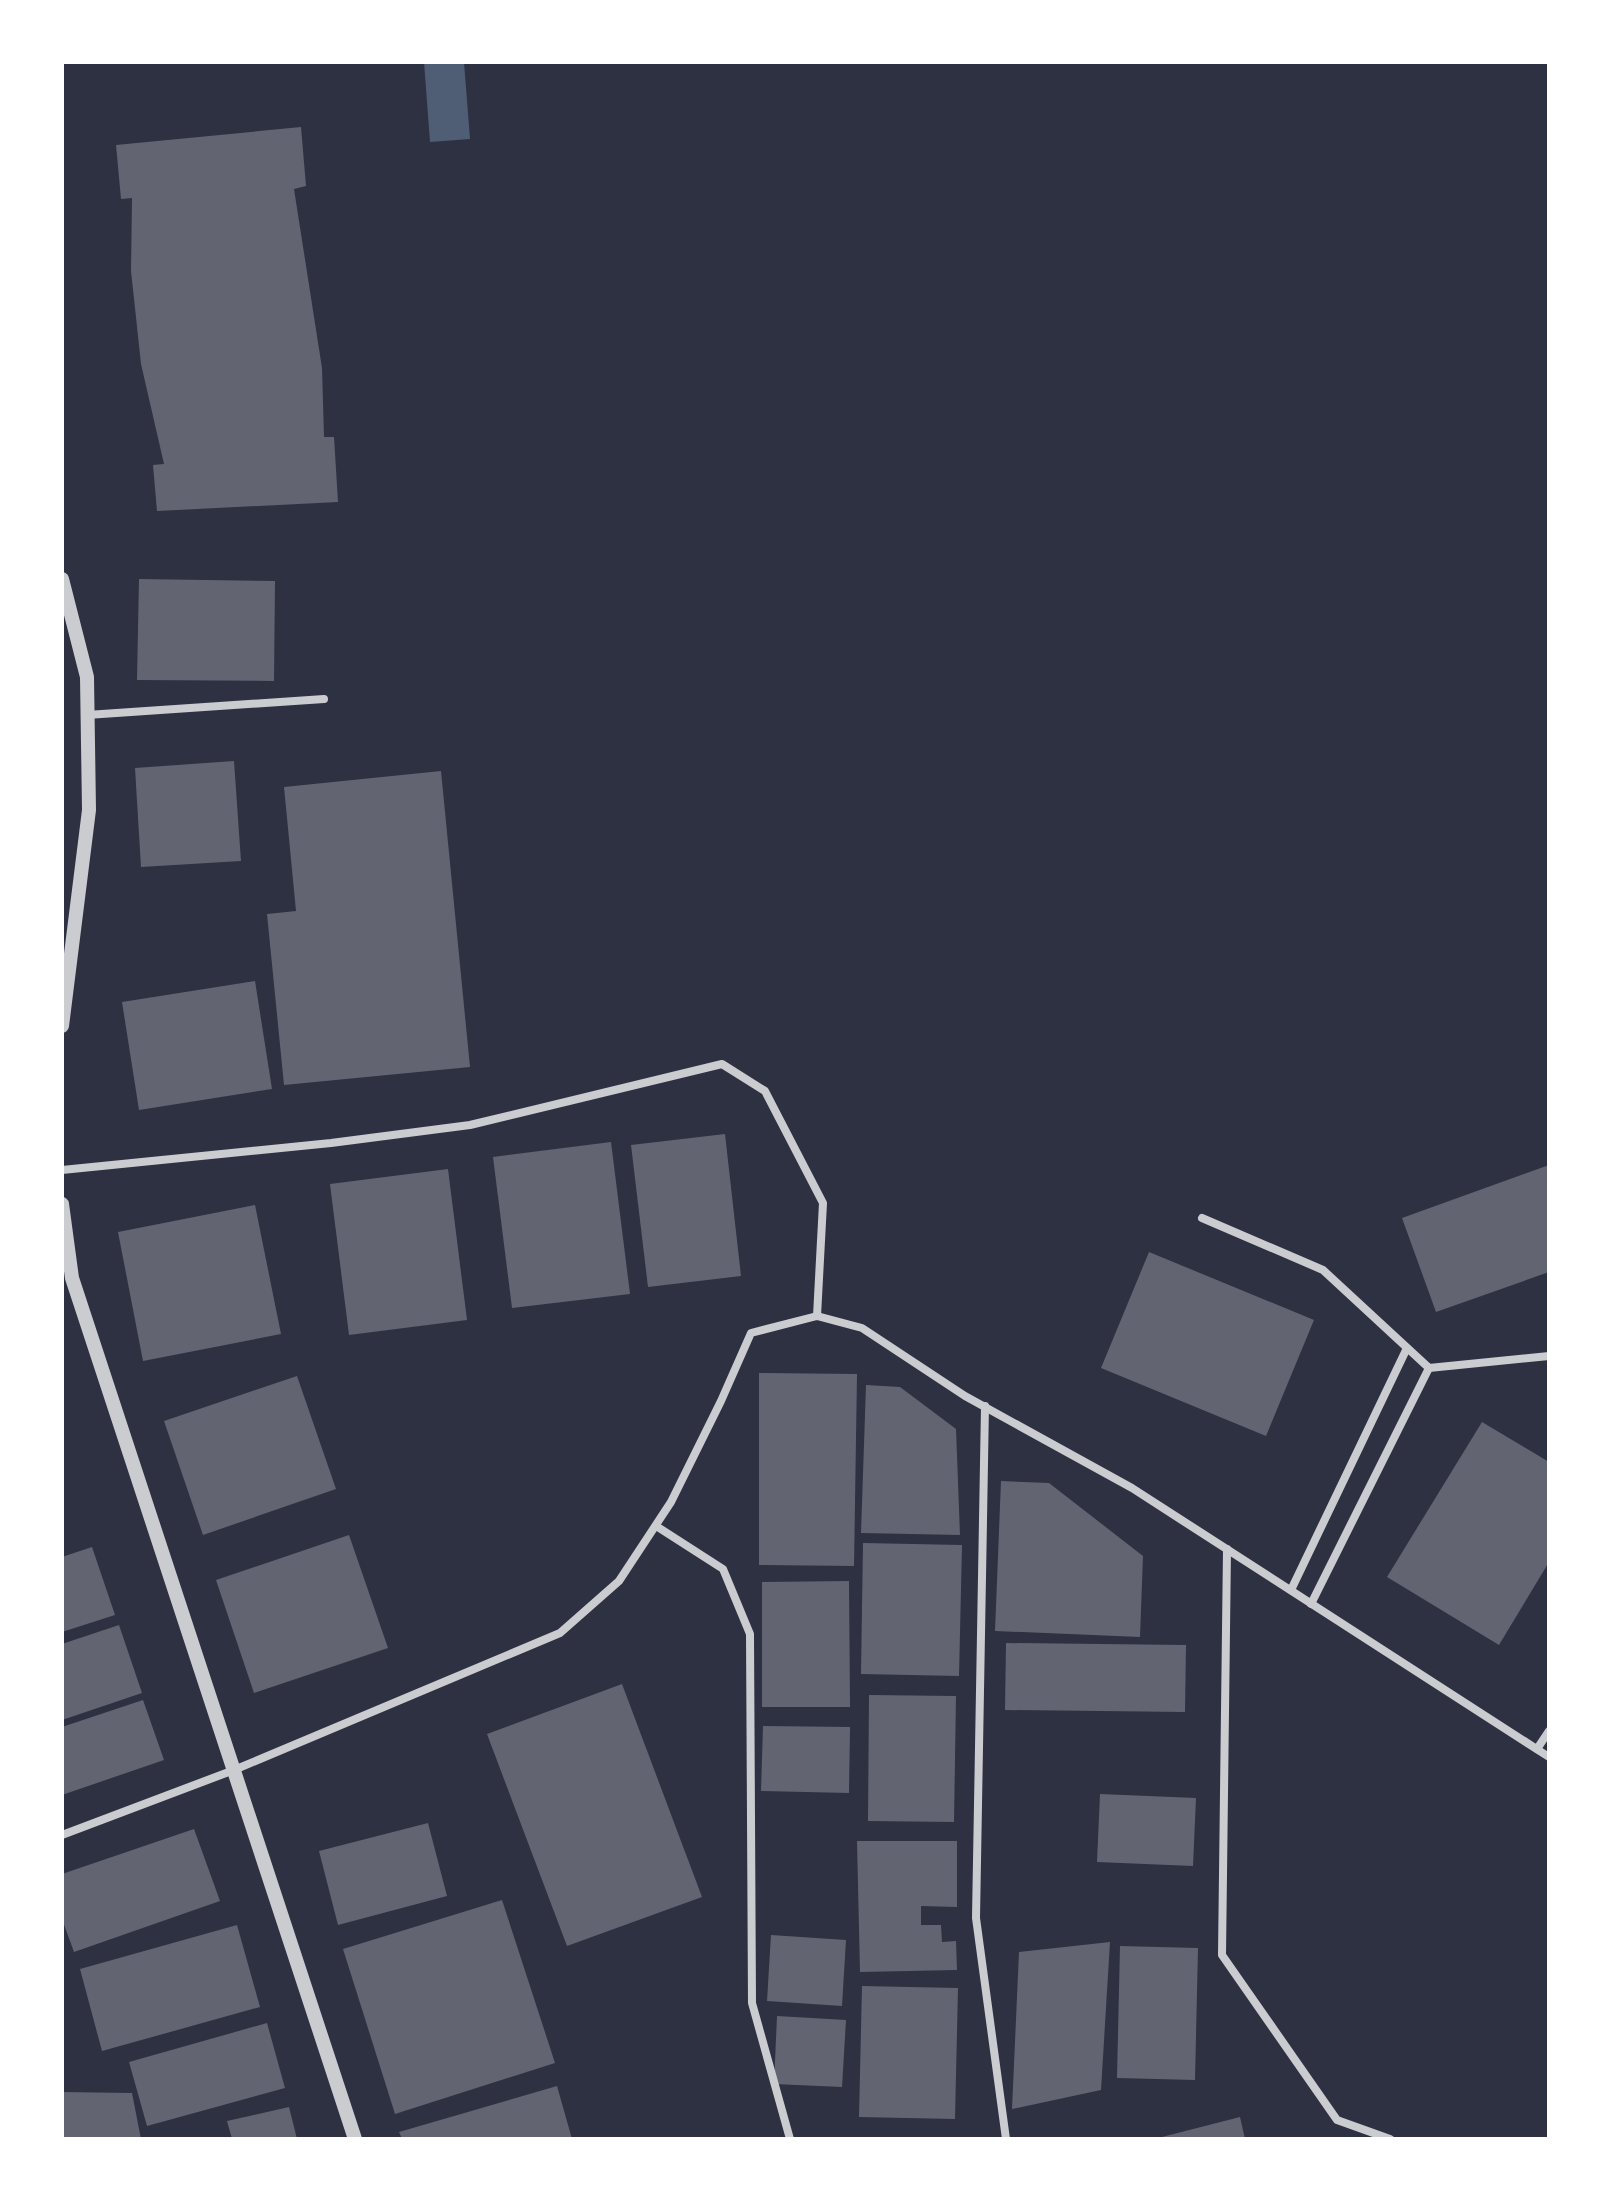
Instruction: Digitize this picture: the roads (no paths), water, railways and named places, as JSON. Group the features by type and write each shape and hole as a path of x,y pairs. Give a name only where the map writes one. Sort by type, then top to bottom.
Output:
{"street":[{"path":"62,579 87,677 89,810 62,1026"},
{"path":"87,715 324,699"},
{"path":"62,1170 331,1143 470,1125 722,1064 765,1091 823,1203 817,1316"},
{"path":"62,1204 72,1278 355,2139"},
{"path":"1202,1218 1323,1270 1429,1368 1549,1356"},
{"path":"62,1835 234,1770 560,1633 619,1581 656,1526 715,1413 751,1333 817,1316 862,1328 985,1406 1132,1488 1549,1757"},
{"path":"1291,1590 1407,1348"},
{"path":"1311,1604 1429,1368"},
{"path":"985,1406 976,1918 1006,2139"},
{"path":"656,1526 723,1569 750,1634 752,2003 790,2139"},
{"path":"1227,1549 1222,1955 1337,2120 1390,2139"},
{"path":"1537,1749 1549,1731"}],"water":[{"path":"424,62 464,62 470,139 430,142"}]}
